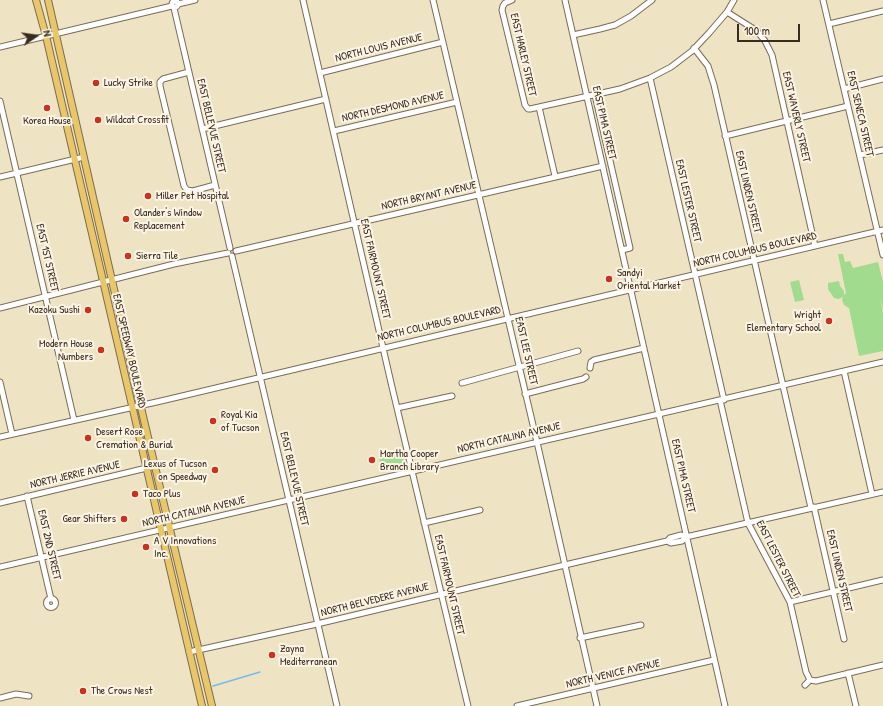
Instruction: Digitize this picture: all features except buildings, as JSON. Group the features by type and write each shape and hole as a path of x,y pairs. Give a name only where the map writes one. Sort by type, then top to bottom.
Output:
{"main road":[{"name":"EAST SPEEDWAY BOULEVARD","path":"36,0 46,36 202,706"},
{"name":"EAST SPEEDWAY BOULEVARD","path":"48,0 155,466 212,706"}],"street":[{"path":"0,47 195,0"},
{"name":"EAST FAIRMOUNT STREET","path":"303,0 397,408 468,706"},
{"name":"EAST LEE STREET","path":"433,0 537,442 580,638 597,706"},
{"name":"EAST HARLEY STREET","path":"512,0 503,6 503,12 522,94 527,108 530,109 539,107"},
{"name":"EAST PIMA STREET","path":"565,0 588,96 725,706"},
{"path":"574,36 615,25 631,16 652,0"},
{"path":"555,176 539,107 620,89 650,78 671,66 694,48 727,12 734,0"},
{"name":"EAST SENECA STREET","path":"823,0 860,155 880,231 883,255"},
{"name":"EAST BELLEVUE STREET","path":"174,4 230,253 337,706"},
{"path":"829,24 883,11"},
{"name":"EAST WAVERLY STREET","path":"727,12 757,31 762,36 772,55 815,246"},
{"name":"NORTH LOUIS AVENUE","path":"320,72 443,42"},
{"name":"EAST LINDEN STREET","path":"694,48 708,66 711,73 782,386 834,592 844,639"},
{"path":"189,72 163,79 160,84 161,93 184,186 187,190 193,191 215,185"},
{"name":"EAST LESTER STREET","path":"650,78 695,274 748,523 790,602 806,672 810,680"},
{"path":"844,89 883,79"},
{"name":"EAST PIMA STREET","path":"595,95 630,248 622,250"},
{"path":"202,129 326,99"},
{"name":"EAST 1ST STREET","path":"0,101 74,420"},
{"name":"NORTH DESMOND AVENUE","path":"334,131 457,102"},
{"path":"725,136 848,106"},
{"path":"860,155 883,150"},
{"path":"0,178 84,157"},
{"name":"NORTH BRYANT AVENUE","path":"230,253 235,255 236,251 603,166"},
{"name":"NORTH COLUMBUS BOULEVARD","path":"0,437 880,231"},
{"path":"0,308 112,279 230,253"},
{"path":"590,368 591,362 594,360 644,348"},
{"path":"462,383 578,351"},
{"name":"NORTH CATALINA AVENUE","path":"0,567 161,531 412,471 883,362"},
{"path":"844,371 872,494"},
{"path":"525,394 586,377"},
{"path":"0,382 12,434"},
{"path":"397,408 452,396"},
{"name":"NORTH JERRIE AVENUE","path":"0,503 155,466"},
{"path":"686,537 883,492"},
{"name":"EAST 2ND STREET","path":"27,496 51,599"},
{"path":"424,523 480,510"},
{"name":"NORTH BELVEDERE AVENUE","path":"189,652 317,624 667,541 671,543 682,540 686,537"},
{"path":"790,602 883,580"},
{"path":"580,638 641,625"},
{"name":"NORTH VENICE AVENUE","path":"517,706 534,704 714,660"},
{"path":"805,685 810,680 816,681 883,665"},
{"path":"848,673 856,706"},
{"path":"0,698 16,694 29,696"}],"green space":[{"path":"838,254 843,254 845,262 850,261 853,268 878,262 883,282 883,310 879,295 883,313 883,351 859,356 849,308 844,305 842,300 843,297 839,299 834,298 828,289 828,283 839,281 840,286 844,291 844,295 846,293"},
{"path":"799,280 804,300 795,302 790,282"},
{"path":"386,452 404,453 404,460 400,467 392,470 382,467 379,464 380,456"}],"waterway":[{"path":"213,686 260,672"}],"place":[{"name":"Lucky Strike","path":"96,83"},
{"name":"Korea House","path":"47,108"},
{"name":"Wildcat Crossfit","path":"98,120"},
{"name":"Miller Pet Hospital","path":"148,196"},
{"name":"Olander's Window Replacement","path":"126,219"},
{"name":"Sierra Tile","path":"128,256"},
{"name":"Sandyi Oriental Market","path":"609,279"},
{"name":"Kazoku Sushi","path":"88,310"},
{"name":"Wright Elementary School","path":"829,321"},
{"name":"Modern House Numbers","path":"101,350"},
{"name":"Royal Kia of Tucson","path":"213,421"},
{"name":"Desert Rose Cremation & Burial","path":"88,438"},
{"name":"Martha Cooper Branch Library","path":"372,460"},
{"name":"Lexus of Tucson on Speedway","path":"215,470"},
{"name":"Taco Plus","path":"135,494"},
{"name":"Gear Shifters","path":"124,519"},
{"name":"A V Innovations Inc.","path":"146,547"},
{"name":"Zayna Mediterranean","path":"272,655"},
{"name":"The Crows Nest","path":"83,691"}]}
